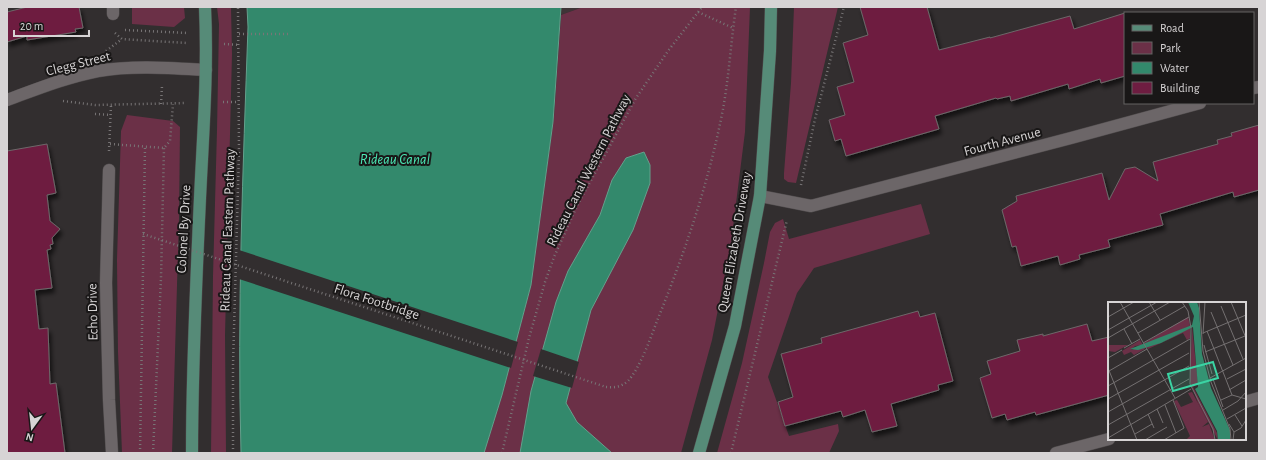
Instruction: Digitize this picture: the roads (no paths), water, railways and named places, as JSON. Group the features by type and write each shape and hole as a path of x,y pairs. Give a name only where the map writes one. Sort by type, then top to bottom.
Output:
{"main road":[{"name":"Colonel By Drive","path":"192,453 192,374 206,70 205,7"},
{"name":"Queen Elizabeth Driveway","path":"699,453 735,326 760,196 770,51 771,7"}],"street":[{"name":"Clegg Street","path":"7,100 71,77 98,71 122,68 175,68 206,70"},
{"name":"Fourth Avenue","path":"760,196 811,206 1196,104"},
{"name":"Echo Drive","path":"109,170 106,283 112,453"},
{"path":"1246,402 1259,398"},
{"path":"1056,453 1108,439"}],"water":[{"name":"Rideau Canal","path":"247,7 561,7 553,122 531,285 502,395 484,453 241,453 240,293 248,27"},
{"path":"644,152 650,165 650,183 633,230 591,310 566,403 577,422 612,453 520,453 531,391 556,302 568,271 600,215 612,180 626,158"}]}
